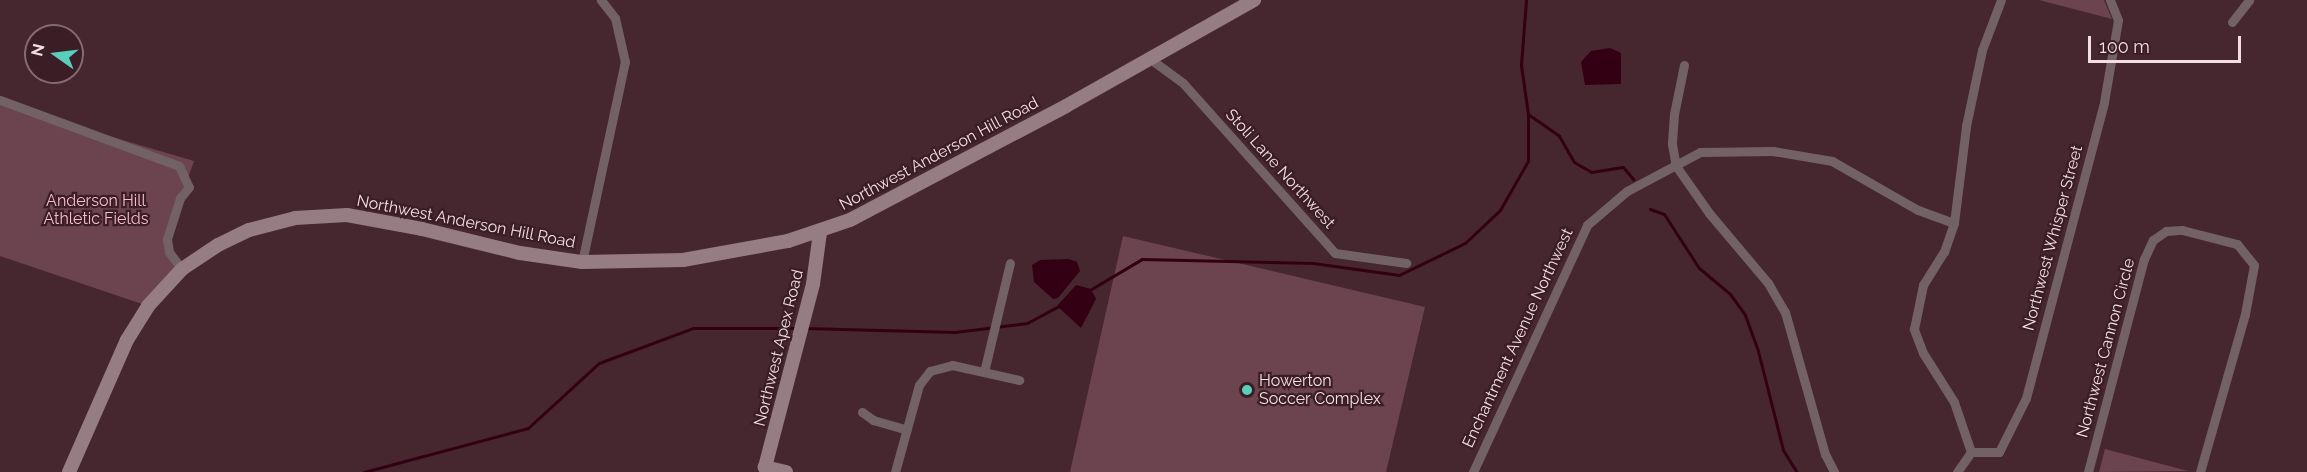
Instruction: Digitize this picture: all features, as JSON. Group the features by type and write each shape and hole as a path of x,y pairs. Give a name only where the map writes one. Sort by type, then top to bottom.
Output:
{"main road":[{"name":"Northwest Anderson Hill Road","path":"69,472 132,329 158,293 182,269 208,250 249,230 318,215 367,218 520,253 582,262 683,260 820,232 850,220 1254,0"},
{"name":"Northwest Apex Road","path":"765,470 813,284 820,232"},
{"path":"765,470 786,472"}],"street":[{"path":"582,262 625,62 615,18 601,0"},
{"path":"1957,472 1971,452 1954,402 1923,353 1914,329 1923,285 1944,252 1954,223 1977,71 2001,0"},
{"name":"Northwest Whisper Street","path":"1971,452 1999,452 2026,398 2104,102 2118,20 2110,0"},
{"path":"2232,22 2249,0"},
{"name":"Stoli Lane Northwest","path":"1149,58 1183,83 1335,253 1406,263"},
{"path":"1684,65 1674,114 1672,144 1676,165 1709,213 1768,283 1785,312 1825,454 1834,472"},
{"path":"0,100 179,166 189,187 180,198 167,239 169,252 182,269"},
{"name":"Enchantment Avenue Northwest","path":"1473,472 1587,225 1627,191 1700,152 1807,154 1832,161 1918,210 1954,223"},
{"name":"Northwest Cannon Circle","path":"2088,472 2144,259 2153,240 2166,231 2182,230 2237,244 2254,265 2245,314 2200,472"},
{"path":"984,372 1011,263"},
{"path":"895,472 919,385 930,371 952,365 1019,380"},
{"path":"862,412 873,420 907,430"}],"green space":[{"path":"2039,0 2104,0 2112,19"},
{"name":"Anderson Hill Athletic Fields","path":"0,104 194,161 167,239 182,269 148,306 0,256"},
{"name":"Howerton Soccer Complex","path":"1123,236 1425,307 1386,472 1070,472"},
{"path":"2105,449 2188,471 2099,472"}],"shaded area":[{"path":"1610,48 1621,53 1621,84 1585,85 1581,62 1591,51"},
{"path":"1069,259 1077,262 1080,271 1058,298 1053,299 1034,282 1032,265 1040,260"},
{"path":"1076,285 1091,289 1096,299 1081,328 1057,306"}],"waterway":[{"path":"1526,0 1521,65 1528,114 1559,136 1574,162 1591,172 1623,167 1633,179"},
{"path":"1088,291 1142,259 1313,263 1399,275 1465,243 1500,210 1528,161 1528,114"},
{"path":"1650,209 1664,214 1699,268 1730,294 1745,315 1758,351 1783,450 1797,472"},
{"path":"805,328 955,332 1027,323 1061,305"},
{"path":"364,472 528,428 599,363 693,328 799,328"}],"place":[{"name":"Howerton Soccer Complex","path":"1247,390"}]}
